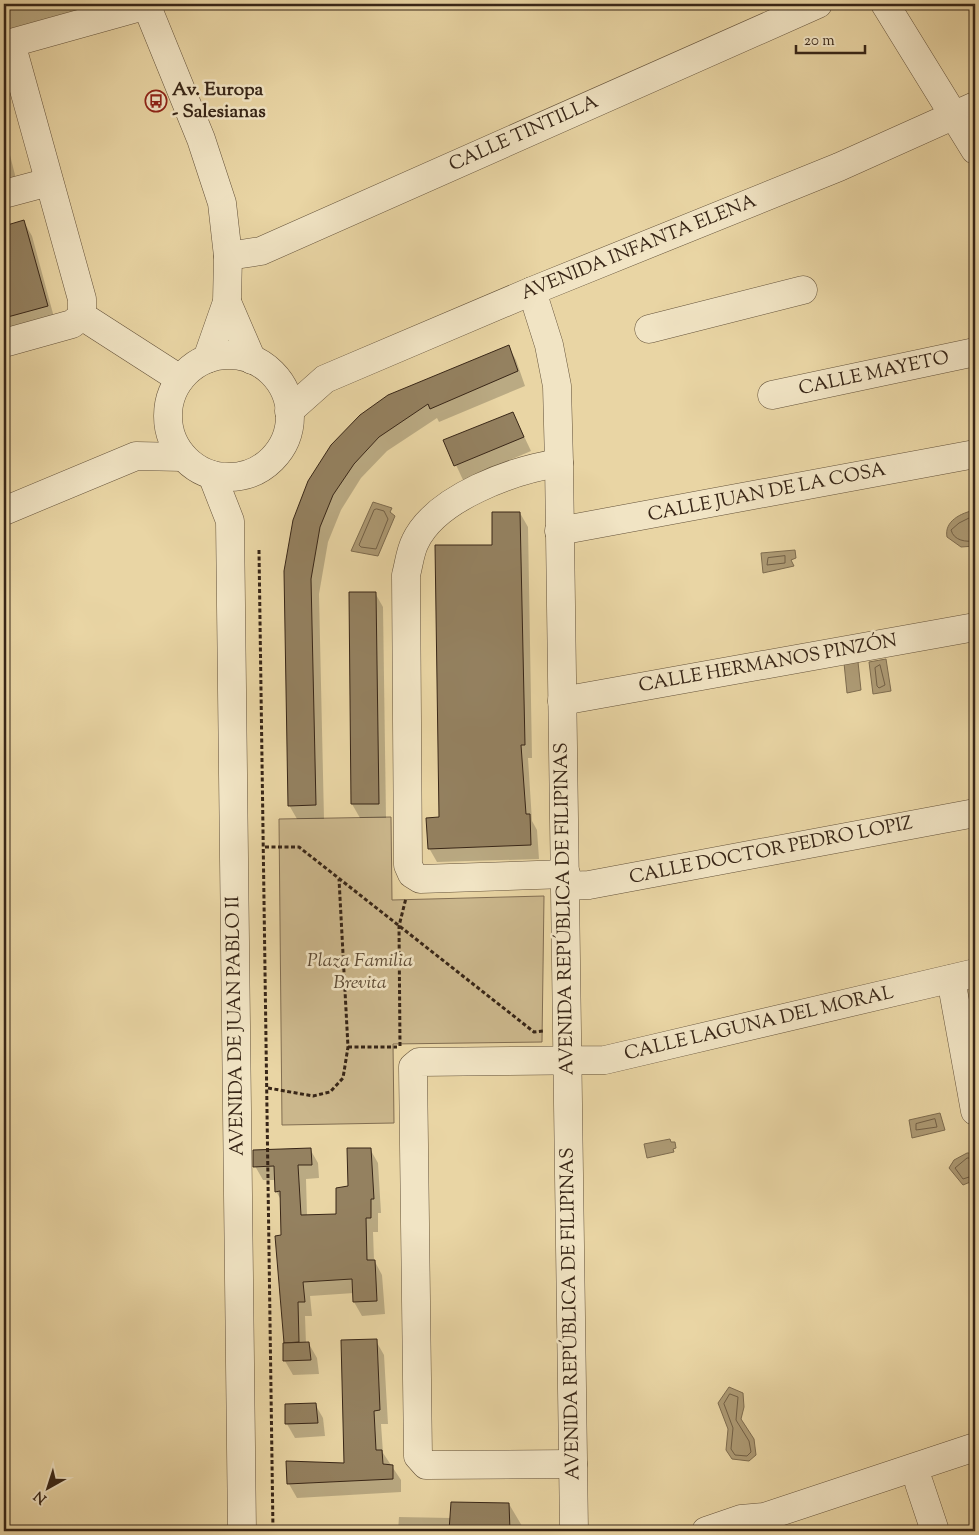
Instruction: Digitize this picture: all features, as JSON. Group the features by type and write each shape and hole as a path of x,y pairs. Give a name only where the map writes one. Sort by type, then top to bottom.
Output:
{"street":[{"path":"82,316 82,299 7,44 148,4 201,139 222,203 228,256 227,302 207,359"},
{"name":"CALLE TINTILLA","path":"228,256 261,251 818,4"},
{"path":"885,4 964,110 975,150"},
{"name":"AVENIDA INFANTA ELENA","path":"289,411 324,379 532,291 839,167 964,110"},
{"path":"4,194 49,182"},
{"path":"649,329 804,290"},
{"name":"AVENIDA REPÚBLICA DE FILIPINAS","path":"532,291 549,345 557,386 566,880 566,1060 574,1531"},
{"path":"227,302 252,360"},
{"path":"4,343 72,324 82,316"},
{"path":"82,316 180,379"},
{"name":"CALLE MAYETO","path":"772,395 975,352"},
{"path":"222,355 252,360 265,367 276,378 285,394 289,411 288,430 281,447 270,462 254,472 226,477 212,475 193,466 183,457 173,441 168,423 169,404 173,390 180,379 192,367 207,359 222,355"},
{"name":"AVENIDA INFANTA ELENA","path":"276,378 324,379"},
{"path":"4,512 136,456 168,423"},
{"name":"CALLE JUAN DE LA COSA","path":"559,531 975,454"},
{"path":"136,456 183,457"},
{"path":"412,874 408,865 406,575 415,542 428,523 446,506 468,494 532,467 559,463"},
{"name":"AVENIDA DE JUAN PABLO II","path":"230,521 254,472"},
{"name":"AVENIDA DE JUAN PABLO II","path":"212,475 230,521 242,1531"},
{"name":"CALLE HERMANOS PINZÓN","path":"562,701 975,627"},
{"name":"CALLE DOCTOR PEDRO LOPIZ","path":"412,874 420,880 566,880 589,885 975,813"},
{"name":"CALLE LAGUNA DEL MORAL","path":"406,1057 419,1062 606,1060 963,976 975,1111"},
{"path":"406,1057 418,1456 426,1464 574,1464"},
{"path":"706,1531 740,1519 756,1524 975,1447"},
{"path":"919,1483 935,1531"}],"path":[{"path":"259,550 265,847 273,1531"},
{"path":"265,847 299,847 534,1032 566,1029"},
{"path":"348,1047 406,1057 399,926 412,874"},
{"path":"268,1088 313,1096 330,1092 343,1078 348,1047 339,879"}],"green space":[{"name":"Plaza Familia Brevita","path":"391,817 392,900 544,896 542,1042 393,1044 394,1123 282,1125 279,819"}],"water":[{"path":"373,502 392,508 390,512 395,516 378,556 351,551"},
{"path":"975,510 975,546 961,547 947,537 948,526 964,513"},
{"path":"795,550 796,558 791,560 794,566 763,573 761,553"},
{"path":"886,659 891,691 873,694 869,662"},
{"path":"858,662 861,690 847,693 844,663"},
{"path":"940,1113 945,1130 912,1138 909,1120"},
{"path":"670,1139 671,1142 675,1142 676,1148 673,1149 674,1152 647,1158 644,1144"},
{"path":"967,1153 975,1153 975,1180 963,1185 949,1168 954,1160"},
{"path":"729,1387 743,1393 744,1407 741,1419 754,1439 756,1455 749,1461 732,1459 726,1450 728,1429 718,1403"}],"building":[{"path":"24,220 48,306 4,318 4,226"},
{"path":"509,345 518,371 430,409 428,404 379,437 354,464 333,495 320,527 311,579 316,805 288,806 284,571 293,520 308,481 331,445 360,415 388,395"},
{"path":"513,412 524,437 454,466 443,440"},
{"path":"492,512 520,512 525,745 521,745 526,814 530,814 531,845 428,849 426,818 439,817 435,545 492,545"},
{"path":"349,592 376,592 379,804 351,804"},
{"path":"311,1148 312,1165 298,1165 301,1215 336,1214 336,1188 348,1186 347,1148 371,1148 374,1199 371,1199 371,1218 366,1218 367,1260 375,1260 377,1301 353,1302 352,1279 303,1282 305,1302 298,1302 299,1342 284,1343 275,1236 281,1235 280,1191 275,1192 274,1166 253,1167 253,1150"},
{"path":"377,1339 380,1410 374,1411 376,1450 382,1450 383,1464 393,1465 393,1479 287,1484 286,1461 344,1463 341,1340"},
{"path":"309,1342 311,1360 283,1361 283,1343"},
{"path":"316,1403 318,1423 285,1424 285,1404"},
{"path":"451,1502 509,1503 510,1531 449,1531"}],"place":[{"name":"Av. Europa - Salesianas","path":"156,101"}]}
